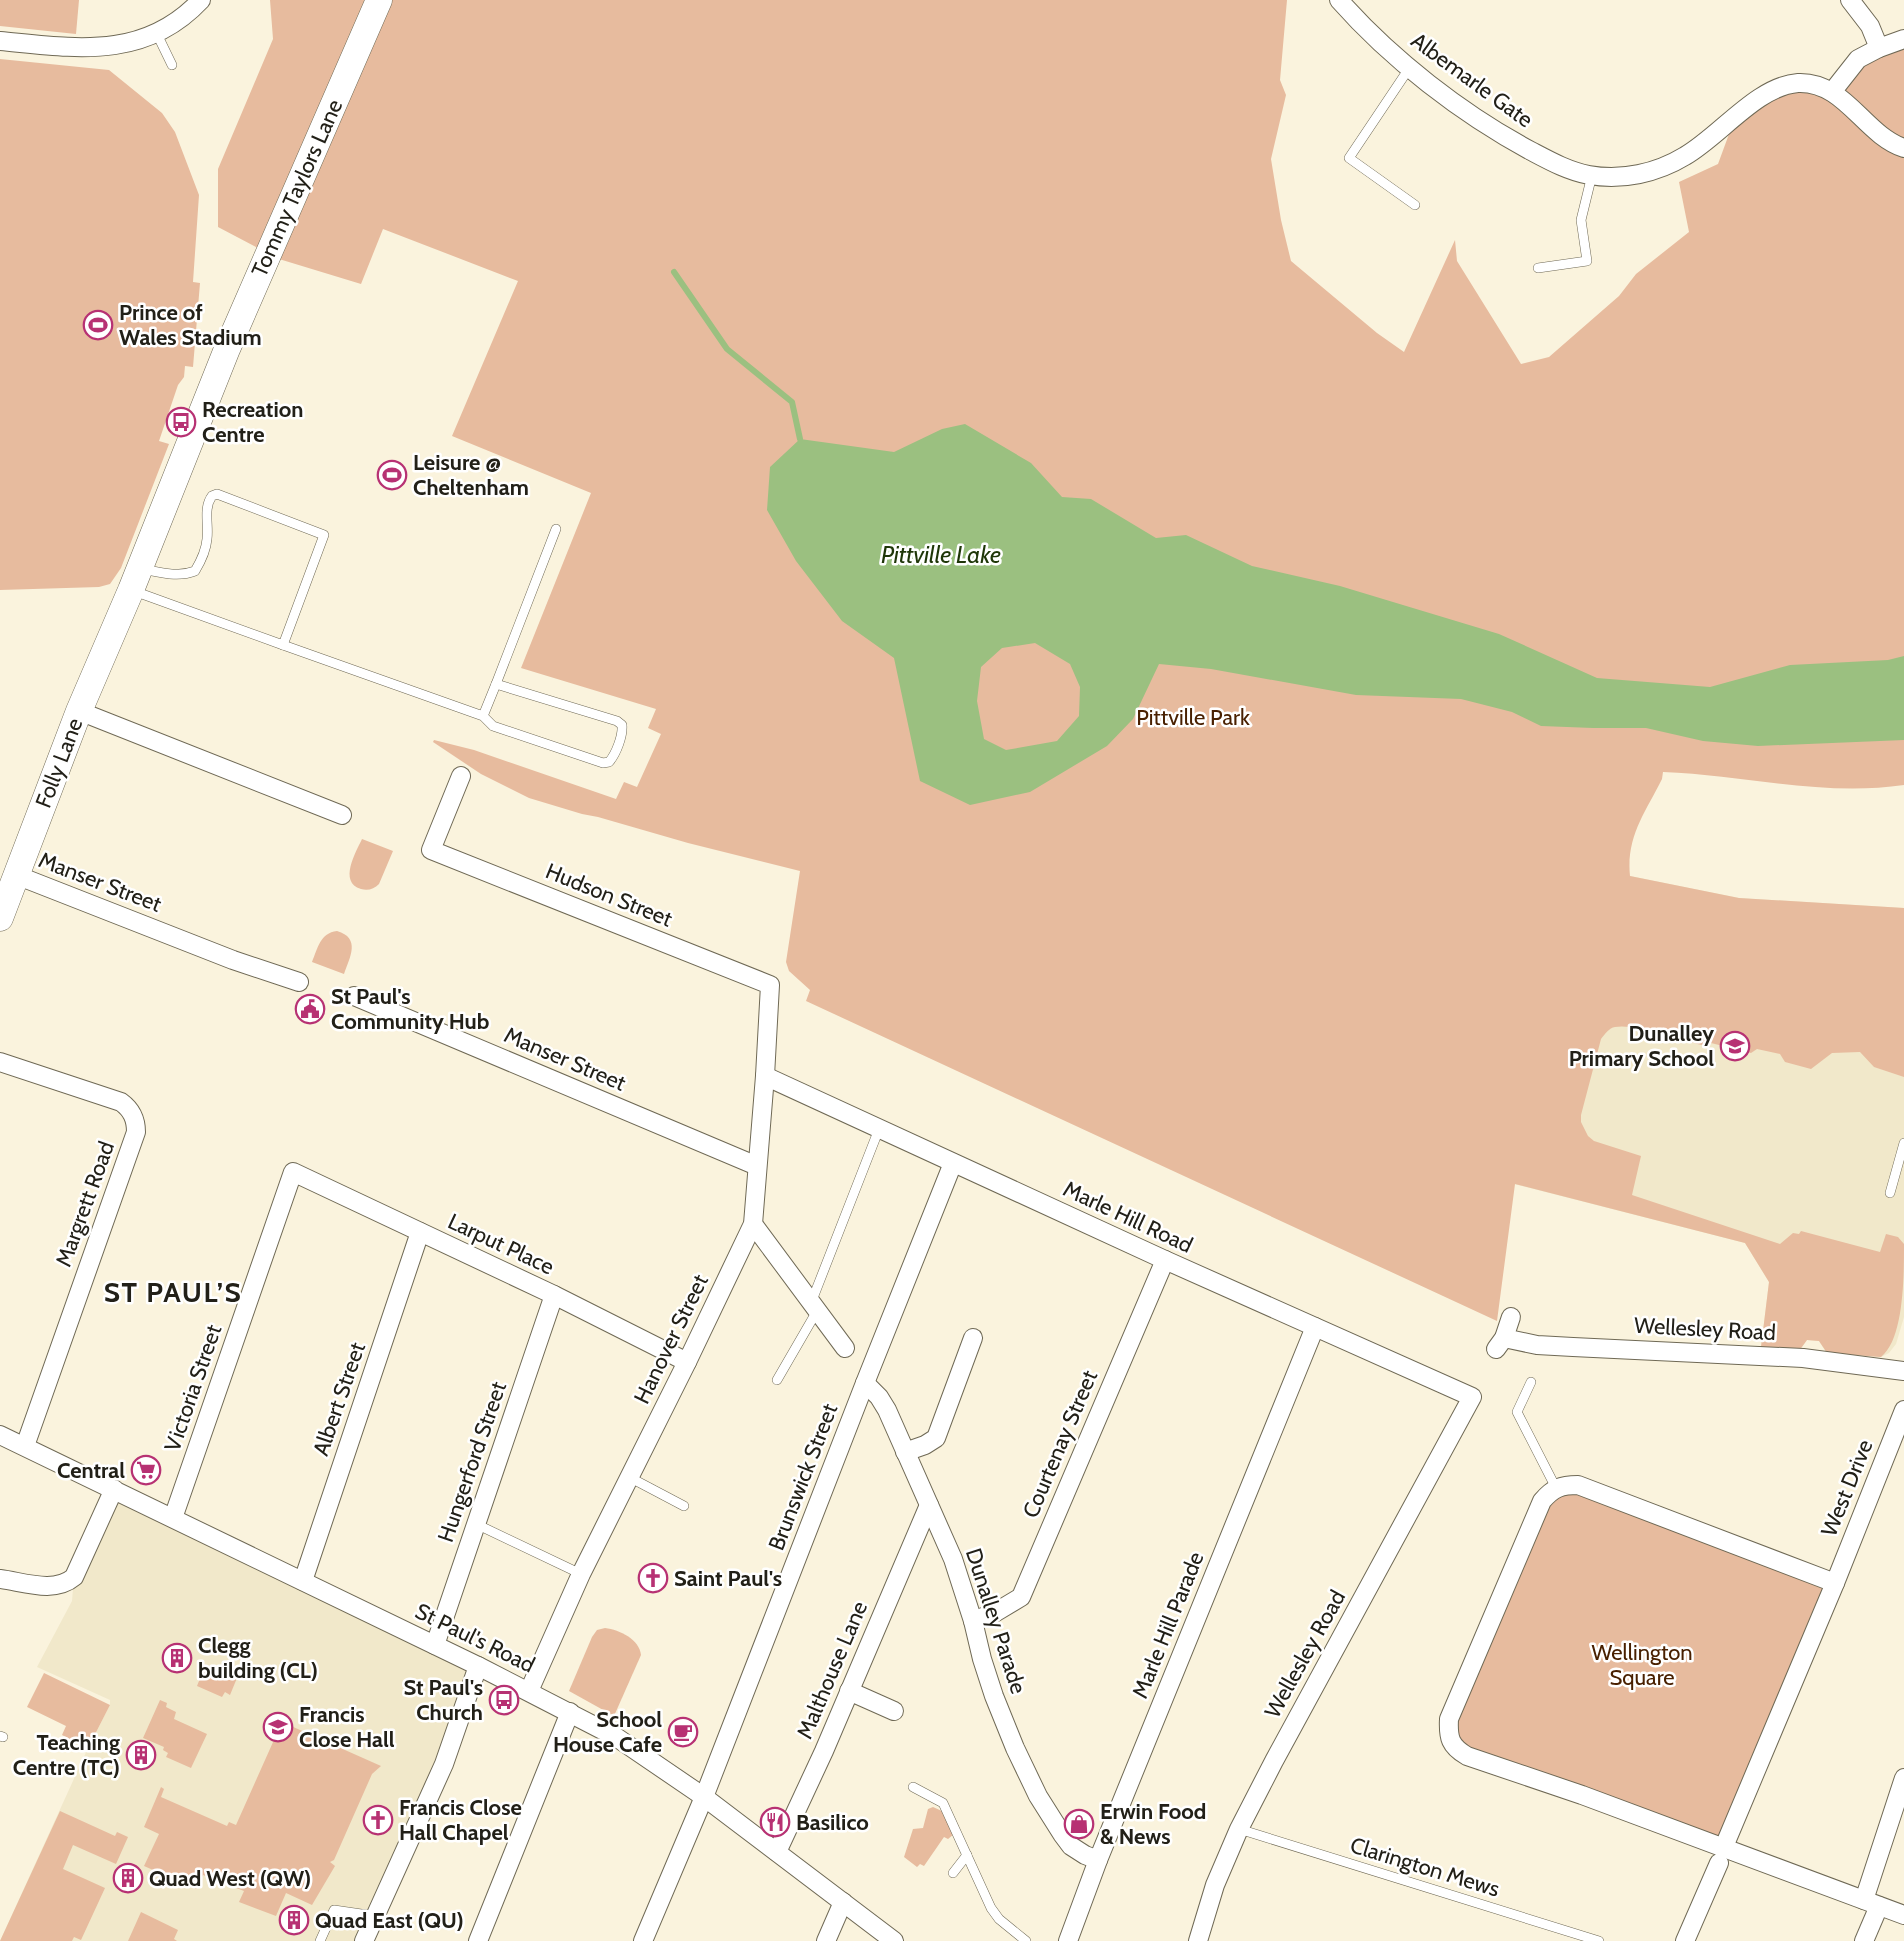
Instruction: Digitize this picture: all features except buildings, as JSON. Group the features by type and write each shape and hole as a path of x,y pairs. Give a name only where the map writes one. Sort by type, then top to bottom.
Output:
{"street":[{"path":"0,41 97,48 133,41 156,32 184,15 201,0"},
{"name":"Tommy Taylors Lane","path":"131,590 227,349 379,0"},
{"name":"Albemarle Gate","path":"1339,0 1364,28 1432,86 1502,136 1562,167 1592,175 1642,174 1681,159 1711,140 1753,103 1789,85 1807,84 1832,92 1881,134 1904,148"},
{"path":"1850,0 1870,26 1879,48"},
{"path":"1832,92 1858,59 1904,39"},
{"name":"Folly Lane","path":"0,918 79,711 131,590"},
{"path":"79,711 342,815"},
{"name":"Hudson Street","path":"461,776 431,850 770,985"},
{"name":"Manser Street","path":"16,875 233,960 299,982"},
{"name":"Hanover Street","path":"529,1691 581,1574 753,1224 770,985"},
{"name":"Manser Street","path":"354,996 757,1166"},
{"name":"Margrett Road","path":"0,1062 121,1102 133,1114 136,1123 136,1132 25,1446"},
{"name":"Marle Hill Road","path":"765,1076 1165,1260 1472,1397"},
{"name":"Brunswick Street","path":"643,1941 704,1797 953,1163"},
{"name":"Larput Place","path":"293,1172 554,1295 687,1362"},
{"name":"Victoria Street","path":"173,1518 293,1172"},
{"path":"753,1224 844,1348"},
{"name":"Albert Street","path":"303,1581 420,1232"},
{"name":"Courtenay Street","path":"973,1621 996,1612 1021,1597 1165,1260"},
{"name":"Hungerford Street","path":"435,1645 554,1295"},
{"name":"Wellesley Road","path":"1511,1317 1500,1344 1803,1359 1904,1371"},
{"name":"Marle Hill Parade","path":"1068,1941 1098,1860 1315,1327"},
{"path":"905,1452 925,1445 936,1438 973,1338"},
{"name":"Dunalley Parade","path":"865,1383 879,1396 953,1559 994,1696 1038,1796 1071,1846 1085,1856 1098,1860"},
{"name":"Wellesley Road","path":"1198,1941 1215,1885 1239,1829 1472,1397"},
{"name":"West Drive","path":"1835,1583 1904,1410"},
{"name":"St Paul's Road","path":"0,1435 529,1691 616,1737 704,1797 894,1941"},
{"path":"1685,1941 1721,1856 1835,1583 1578,1485 1565,1485 1556,1488 1542,1501 1449,1719 1450,1740 1455,1749 1467,1756 1582,1796 1721,1856 1904,1915"},
{"path":"0,1579 56,1586 74,1577 114,1489"},
{"name":"Malthouse Lane","path":"777,1852 928,1505"},
{"path":"364,1941 444,1764 478,1666"},
{"path":"849,1691 894,1711"},
{"path":"478,1941 570,1712"},
{"path":"1864,1941 1871,1903 1904,1778"},
{"path":"826,1941 843,1902"}],"lane":[{"path":"156,32 172,65"},
{"path":"1410,67 1349,158 1415,205"},
{"path":"1538,268 1587,261 1581,220 1592,175"},
{"path":"131,590 172,574 195,571 205,552 208,539 207,505 212,496 217,494 324,535 283,645"},
{"path":"483,716 556,529"},
{"path":"131,590 483,716 493,726 515,734 603,763 612,759 622,731 622,725 617,721 496,684"},
{"path":"777,1380 814,1307 879,1129"},
{"path":"1890,1193 1904,1143"},
{"path":"1531,1382 1517,1412 1556,1488"},
{"path":"629,1477 684,1506"},
{"path":"476,1524 581,1574"},
{"path":"913,1787 943,1803 995,1914 1026,1941"},
{"name":"Clarington Mews","path":"1239,1829 1599,1941"},
{"path":"953,1873 967,1855"},
{"path":"320,1941 334,1910 375,1916"}],"shaded area":[{"name":"Dunalley Primary School","path":"1630,876 1739,898 1904,908 1904,1317 1896,1344 1889,1353 1881,1357 1827,1353 1819,1341 1807,1340 1799,1351 1761,1347 1769,1282 1745,1243 1514,1184"},
{"name":"Francis Close Hall","path":"114,1489 478,1666 364,1941 0,1941 110,1705 110,1700 37,1667 72,1601 74,1577"}],"green space":[{"path":"0,0 79,0 76,34 0,26"},
{"name":"Pittville Park","path":"270,0 1287,0 1280,80 1286,95 1271,159 1281,220 1291,261 1377,333 1404,352 1455,240 1457,261 1521,364 1549,357 1619,296 1636,274 1689,232 1679,182 1718,164 1736,115 1770,93 1823,88 1852,65 1904,39 1904,785 1874,788 1814,787 1663,772 1662,779 1643,814 1634,837 1630,876 1739,898 1904,908 1904,1077 1874,1067 1860,1052 1832,1053 1811,1069 1785,1062 1780,1054 1757,1049 1751,1053 1711,1043 1702,1045 1623,1026 1609,1030 1601,1039 1581,1115 1581,1122 1588,1136 1594,1141 1641,1156 1632,1195 1780,1244 1793,1233 1799,1234 1801,1231 1880,1252 1886,1234 1898,1237 1904,1244 1903,1289 1898,1322 1889,1348 1881,1357 1827,1353 1819,1341 1807,1340 1799,1351 1761,1347 1769,1282 1745,1243 1515,1184 1497,1321 806,1001 810,990 789,971 786,962 800,871 688,843 529,798 481,774 433,742 434,740 474,750 616,799 624,782 637,787 661,734 648,728 656,709 521,668 591,493 452,436 518,281 383,229 361,284 279,259 218,227 218,169 273,39"},
{"name":"Prince of Wales Stadium","path":"0,59 109,70 162,113 175,132 199,195 193,282 200,283 193,367 185,366 184,377 178,385 159,441 169,444 121,568 110,584 99,587 0,590"},
{"path":"362,839 393,851 379,884 368,890 354,885 350,874 353,859"},
{"path":"337,931 349,938 352,949 344,974 312,962 323,938"},
{"name":"Wellington Square","path":"1565,1485 1835,1583 1723,1849 1467,1756 1449,1719 1542,1501"},
{"path":"605,1628 628,1636 637,1644 641,1655 614,1716 569,1691 592,1637 597,1630"},
{"path":"205,1666 237,1678 230,1695 225,1692 222,1697 197,1686"},
{"path":"44,1673 110,1705 88,1748 62,1735 66,1726 27,1707"},
{"path":"160,1700 167,1703 166,1707 176,1712 174,1719 207,1734 191,1768 166,1757 168,1753 163,1750 164,1747 143,1738"},
{"path":"282,1722 381,1766 372,1774 334,1860 330,1862 335,1866 312,1905 286,1893 276,1916 239,1902 244,1891 203,1875 196,1889 144,1866 159,1834 144,1827 161,1787 164,1789 161,1797 227,1826 229,1822 236,1825"},
{"path":"933,1807 944,1812 954,1834 948,1839 944,1837 924,1866 920,1864 917,1867 904,1857 913,1829 923,1828 928,1809"},
{"path":"60,1811 115,1836 117,1832 128,1837 116,1864 73,1845 63,1869 105,1888 81,1940 74,1937 72,1941 0,1941"},
{"path":"141,1912 178,1930 174,1939 177,1941 128,1941"}],"water":[{"name":"Pittville Lake","path":"965,424 1031,463 1062,497 1091,499 1156,538 1186,535 1252,566 1340,586 1499,634 1597,678 1710,687 1790,665 1888,660 1904,656 1904,740 1758,746 1703,741 1646,728 1541,726 1512,712 1461,699 1356,695 1211,669 1159,664 1133,719 1107,746 1030,792 970,805 920,781 894,658 842,621 796,561 767,510 770,467 800,439 894,452 942,429","holes":["1035,643 1070,664 1080,687 1079,716 1057,741 1006,750 984,739 977,701 981,667 1002,648"]}],"waterway":[{"path":"674,272 727,349 792,402 800,439"}],"place":[{"name":"Prince of Wales Stadium","path":"98,325"},
{"name":"Recreation Centre","path":"181,422"},
{"name":"Leisure @ Cheltenham","path":"392,475"},
{"name":"St Paul's Community Hub","path":"310,1009"},
{"name":"Dunalley Primary School","path":"1735,1046"},
{"name":"Central","path":"146,1470"},
{"name":"Saint Paul's","path":"653,1578"},
{"name":"Clegg building (CL)","path":"177,1658"},
{"name":"St Paul's Church","path":"504,1700"},
{"name":"Francis Close Hall","path":"278,1727"},
{"name":"School House Cafe","path":"683,1732"},
{"name":"Teaching Centre (TC)","path":"141,1755"},
{"name":"Francis Close Hall Chapel","path":"378,1820"},
{"name":"Basilico","path":"775,1822"},
{"name":"Erwin Food & News","path":"1079,1824"},
{"name":"Quad West (QW)","path":"128,1878"},
{"name":"Quad East (QU)","path":"294,1920"}],"district":[{"name":"ST PAUL’S","path":"173,1292"}]}
